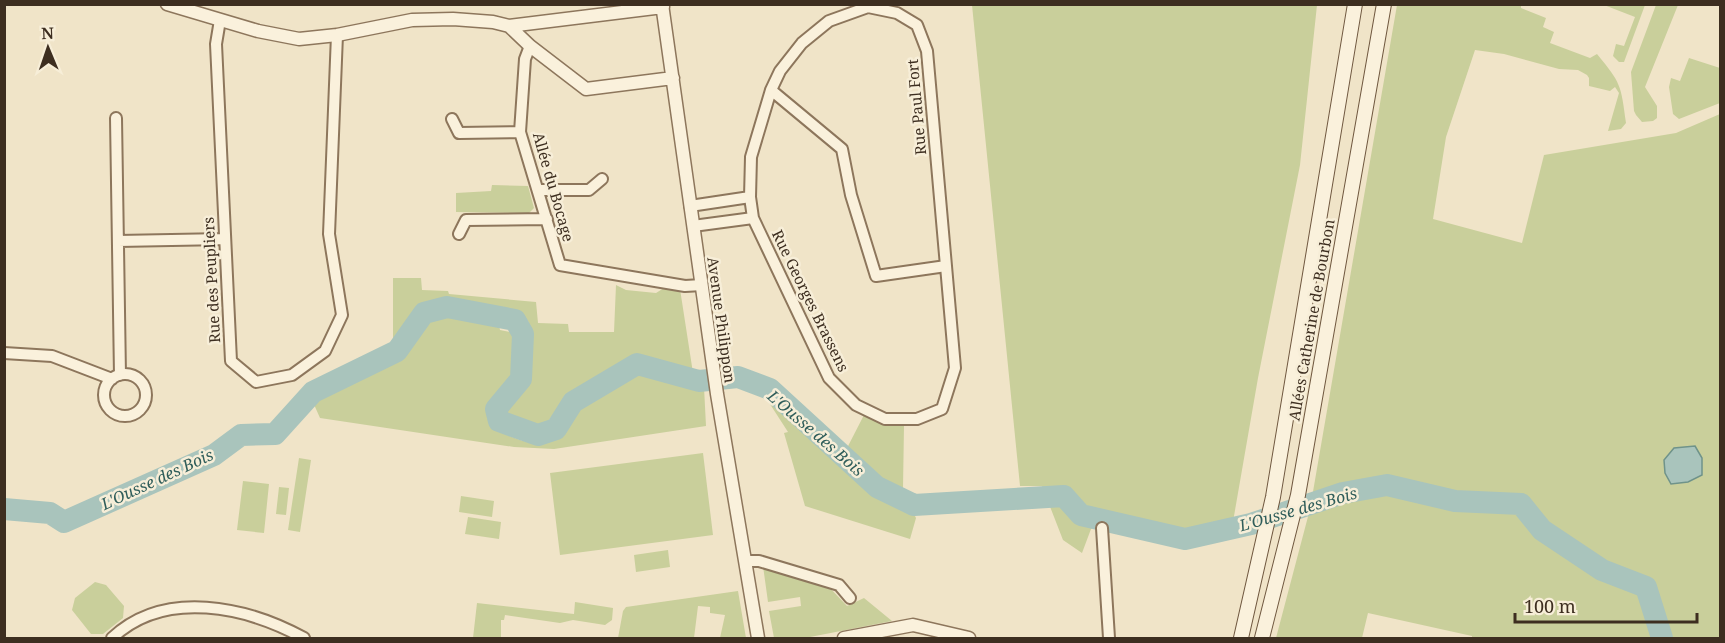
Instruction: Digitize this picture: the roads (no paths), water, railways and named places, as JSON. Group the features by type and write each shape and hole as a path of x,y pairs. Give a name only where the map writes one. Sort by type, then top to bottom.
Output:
{"main road":[{"name":"Allées Catherine de Bourbon","path":"1241,639 1274,497 1355,4"},
{"name":"Allées Catherine de Bourbon","path":"1262,639 1298,495 1384,4"}],"street":[{"path":"167,4 202,9 220,20 298,39 337,35 412,20 453,19 493,22 508,26 663,6"},
{"name":"Avenue Philippon","path":"663,6 717,394 758,639"},
{"name":"Rue Paul Fort","path":"771,90 780,71 802,43 829,21 868,7 897,13 917,26 927,51 946,266"},
{"name":"Rue des Peupliers","path":"220,20 216,44 231,361 256,382 292,375 326,351 342,315 329,234 337,35"},
{"path":"508,26 586,89 673,78"},
{"name":"Allée du Bocage","path":"530,46 525,59 520,132 560,265 685,286 702,285"},
{"path":"771,90 842,149 851,195 876,276 946,266"},
{"name":"Rue Georges Brassens","path":"771,90 751,157 750,197 753,218 829,378 856,405 885,419 917,419 942,409 954,368 946,266"},
{"path":"4,353 52,356 116,377 118,241 116,118"},
{"path":"452,118 459,134 520,132"},
{"path":"539,190 589,190 602,178"},
{"path":"690,206 750,197"},
{"path":"693,226 753,218"},
{"path":"459,234 466,220 547,219"},
{"path":"118,241 225,239"},
{"path":"1102,528 1108,639"},
{"path":"746,561 759,561 839,585 850,598"},
{"path":"112,639 140,618 161,611 187,607 219,608 249,614 278,624 304,639"},
{"path":"843,639 913,625 931,634 969,639"}],"water":[{"path":"1695,446 1702,458 1702,475 1688,482 1671,484 1665,473 1664,460 1674,448"}],"waterway":[{"name":"L'Ousse des Bois","path":"4,509 50,513 64,522 214,455 241,435 275,434 313,392 397,351 424,313 447,307 515,320 523,334 521,379 496,409 499,421 538,435 556,429 573,402 637,364 699,381 738,377 770,389 877,487 914,505 1064,496 1081,515 1185,539 1251,524 1343,493 1387,485 1455,501 1521,504 1542,530 1602,570 1646,587 1662,638"}]}
